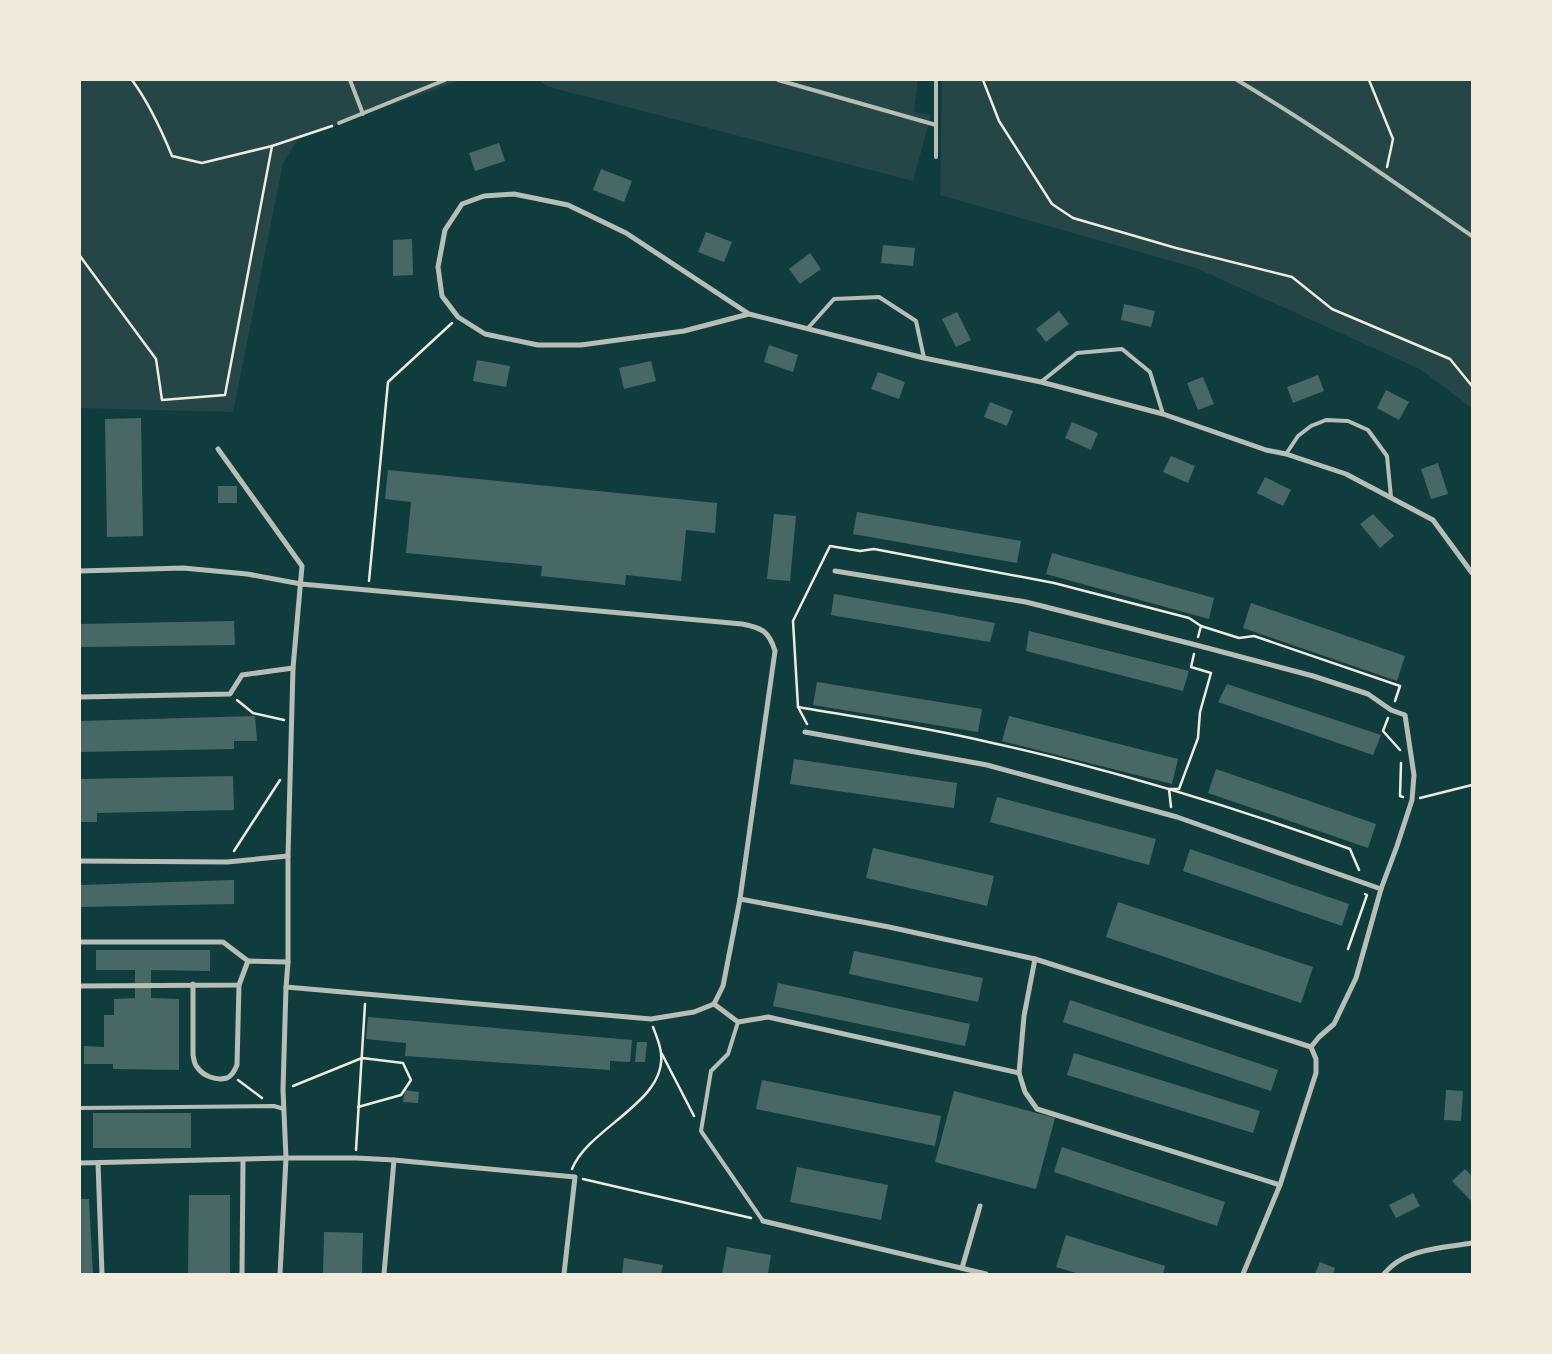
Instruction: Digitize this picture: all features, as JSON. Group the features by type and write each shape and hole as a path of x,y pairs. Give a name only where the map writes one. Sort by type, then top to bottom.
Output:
{"street":[{"path":"749,314 684,331 581,345 538,345 485,334 458,317 442,296 438,267 445,230 462,204 484,196 514,194 568,205 626,233 749,314 924,358 1041,382 1162,414 1266,450 1286,454 1346,474 1433,520 1472,573"},
{"path":"218,449 302,566 293,668 284,1090 286,1158 280,1274"},
{"path":"80,571 182,568 247,574 301,584 742,624 764,630 771,638 775,651 740,899 723,986 714,1004 694,1012 651,1019 286,987"},
{"path":"835,571 1026,602 1313,676 1368,694 1391,710 1405,714 1414,775 1412,800 1398,846 1381,889 1356,978 1334,1024 1318,1037 1311,1047"},
{"path":"80,697 230,694 242,675 293,668"},
{"path":"808,732 987,765 1172,816 1381,889"},
{"path":"80,861 227,862 288,856"},
{"path":"740,899 889,927 1035,959 1311,1047 1316,1059 1316,1073 1280,1185 1243,1274"},
{"path":"80,942 223,942 248,962 288,962"},
{"path":"1035,959 1024,1016 1019,1073 1025,1092 1037,1109 1280,1185"},
{"path":"193,984 193,1055 196,1066 203,1074 214,1078 226,1078 231,1075 238,1065 239,985 248,962"},
{"path":"80,986 239,985"},
{"path":"714,1004 738,1022 768,1017 1019,1073"},
{"path":"80,1163 356,1158 575,1177 564,1274"},
{"path":"242,1274 243,1160"},
{"path":"384,1274 394,1160"},
{"path":"98,1163 102,1274"},
{"path":"962,1268 980,1206"},
{"path":"762,1221 986,1274"},
{"path":"1384,1274 1388,1268 1412,1254 1472,1243"}],"lane":[{"path":"350,80 363,114"},
{"path":"338,123 445,80"},
{"path":"778,80 936,125"},
{"path":"936,80 936,157"},
{"path":"1237,80 1385,176 1472,236"},
{"path":"808,328 834,299 879,297 916,321 924,358"},
{"path":"1041,382 1077,353 1122,349 1150,372 1162,414"},
{"path":"1286,454 1298,436 1311,426 1326,420 1348,421 1368,430 1387,456 1391,497"},
{"path":"738,1022 728,1054 711,1071 701,1131 762,1221"},
{"path":"80,1108 274,1106 284,1109"}],"path":[{"path":"132,80 142,94 160,128 172,156 202,163 272,146 338,123"},
{"path":"983,80 999,121 1052,204 1074,218 1176,248 1292,277 1332,309 1450,359 1472,386"},
{"path":"1369,80 1393,139 1385,176"},
{"path":"80,256 156,359 162,400 225,395 272,146"},
{"path":"368,590 388,382 458,317"},
{"path":"793,621 798,707 808,732"},
{"path":"1169,789 1179,789 1198,738 1200,712 1211,673 1191,667 1201,626"},
{"path":"230,694 253,713 292,722"},
{"path":"798,707 987,741 1048,756 1169,789 1350,849 1358,869 1364,872 1359,887 1367,896 1348,949"},
{"path":"227,862 291,764"},
{"path":"1412,800 1472,784"},
{"path":"1169,789 1172,816"},
{"path":"356,1158 366,994"},
{"path":"651,1019 662,1053 701,1131"},
{"path":"568,1177 577,1156 603,1130 631,1108 646,1093 659,1074 662,1053"},
{"path":"284,1090 362,1058 403,1063 411,1080 401,1095 358,1106"},
{"path":"231,1075 274,1106"},
{"path":"575,1177 762,1221"}],"shaded area":[{"path":"80,80 461,80 298,139 283,163 233,412 80,408"},
{"path":"539,80 918,80 914,112 931,115 913,181 546,86"},
{"path":"942,80 1472,80 1472,408 1420,369 1196,268 940,195"}],"building":[{"path":"499,143 505,161 475,171 469,153"},
{"path":"601,169 632,181 624,202 593,190"},
{"path":"706,232 732,242 724,262 698,252"},
{"path":"412,239 413,275 393,276 393,240"},
{"path":"883,245 915,248 913,266 881,263"},
{"path":"810,253 821,269 800,284 789,269"},
{"path":"1124,304 1155,311 1151,327 1121,320"},
{"path":"1059,311 1069,324 1046,342 1036,329"},
{"path":"957,312 971,340 956,347 942,319"},
{"path":"769,345 798,355 793,372 764,362"},
{"path":"477,360 510,366 506,387 473,381"},
{"path":"651,361 656,381 624,389 619,368"},
{"path":"878,372 905,382 899,399 871,389"},
{"path":"1318,375 1324,391 1293,403 1287,387"},
{"path":"1203,377 1214,404 1198,410 1187,383"},
{"path":"1386,390 1409,402 1399,420 1377,408"},
{"path":"990,402 1013,411 1007,426 984,417"},
{"path":"141,418 143,536 107,537 105,419"},
{"path":"1072,422 1098,433 1091,450 1065,438"},
{"path":"1171,456 1195,466 1188,483 1163,472"},
{"path":"1438,463 1448,494 1431,499 1421,469"},
{"path":"388,470 717,503 715,533 686,530 681,581 626,575 625,585 541,576 542,566 406,553 411,502 385,499"},
{"path":"1265,477 1291,490 1283,506 1257,493"},
{"path":"218,486 237,486 237,503 218,503"},
{"path":"857,512 1021,541 1017,563 853,534"},
{"path":"774,514 796,516 790,581 767,579"},
{"path":"1373,514 1394,536 1380,548 1360,524"},
{"path":"1052,553 1214,598 1209,619 1046,574"},
{"path":"834,594 995,623 990,642 831,615"},
{"path":"1251,603 1405,656 1397,681 1243,628"},
{"path":"234,621 235,645 80,647 80,624"},
{"path":"1029,631 1189,671 1183,691 1026,651"},
{"path":"817,682 982,709 978,732 813,705"},
{"path":"1227,684 1381,735 1373,755 1218,702"},
{"path":"255,716 257,741 234,741 234,749 80,752 80,721"},
{"path":"1009,716 1178,759 1172,784 1002,741"},
{"path":"794,759 957,783 954,808 790,784"},
{"path":"1216,769 1376,824 1368,848 1208,793"},
{"path":"233,776 234,810 97,813 97,822 80,822 80,779"},
{"path":"997,797 1156,839 1149,865 990,822"},
{"path":"873,848 994,876 987,906 866,878"},
{"path":"1190,849 1349,904 1342,926 1183,871"},
{"path":"234,880 234,904 80,907 80,885"},
{"path":"1118,902 1313,967 1301,1003 1106,937"},
{"path":"96,950 210,950 210,971 151,970 151,998 179,999 179,1070 113,1069 113,1064 84,1064 84,1046 104,1047 104,1015 114,1015 114,999 135,998 135,970 96,970"},
{"path":"854,951 983,978 978,1002 849,974"},
{"path":"778,983 970,1024 965,1046 773,1006"},
{"path":"1070,1000 1278,1070 1271,1091 1063,1022"},
{"path":"368,1017 632,1040 630,1062 610,1061 610,1070 405,1056 406,1043 366,1039"},
{"path":"637,1042 647,1042 645,1062 635,1062"},
{"path":"1074,1053 1260,1111 1253,1133 1067,1075"},
{"path":"762,1080 941,1116 935,1146 756,1109"},
{"path":"405,1090 419,1092 418,1103 403,1102"},
{"path":"1446,1090 1463,1091 1461,1121 1444,1120"},
{"path":"954,1091 1055,1118 1036,1189 935,1162"},
{"path":"93,1113 191,1113 191,1148 93,1148"},
{"path":"1062,1147 1225,1202 1217,1226 1054,1172"},
{"path":"797,1167 888,1185 881,1220 790,1202"},
{"path":"1465,1169 1472,1176 1472,1202 1452,1181"},
{"path":"1413,1193 1420,1206 1396,1218 1389,1205"},
{"path":"189,1195 230,1195 230,1274 188,1274"},
{"path":"80,1199 89,1199 93,1274 80,1274"},
{"path":"324,1232 363,1233 362,1274 323,1274"},
{"path":"1066,1235 1165,1266 1163,1274 1079,1274 1056,1267"},
{"path":"727,1247 771,1255 768,1274 722,1274"},
{"path":"624,1258 663,1265 661,1274 622,1274"},
{"path":"1320,1262 1335,1268 1333,1274 1315,1274"}]}
